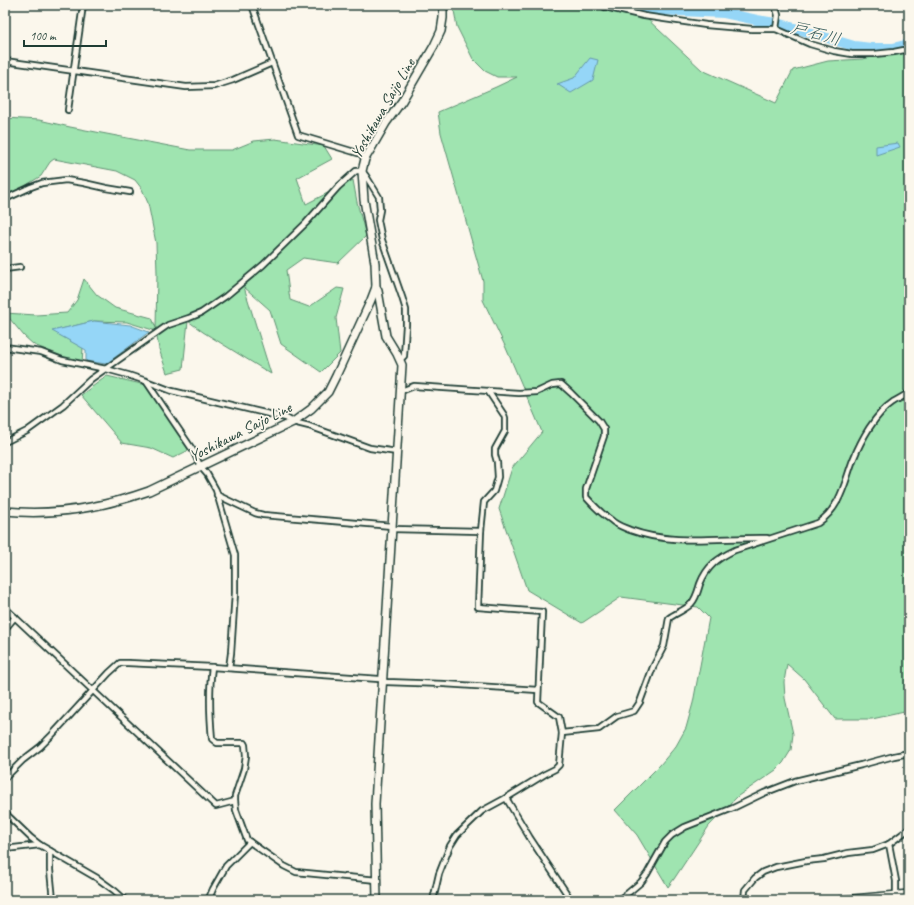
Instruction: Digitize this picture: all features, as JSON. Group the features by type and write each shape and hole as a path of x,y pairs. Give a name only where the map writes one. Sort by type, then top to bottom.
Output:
{"main road":[{"name":"Yoshikawa Saijo Line","path":"5,511 37,513 62,511 99,505 133,497 150,491 294,422 311,409 328,392 372,300 376,287 375,263 364,200 362,171 365,159 386,123 402,101 434,46 442,30 443,5"},
{"path":"376,287 386,336 402,365 375,804 377,900"},
{"path":"842,900 909,894"}],"street":[{"path":"68,110 83,5"},
{"path":"252,5 298,136 361,154 365,159"},
{"path":"775,5 778,15 776,29"},
{"path":"605,7 644,16 706,25 752,29 776,29 834,52 874,54 909,49"},
{"path":"5,61 186,87 214,86 233,80 272,63"},
{"path":"5,442 27,431 64,405 91,379 168,326 201,313 226,296 263,265 356,171 362,171 379,198 380,210 378,220 382,240 406,310 404,356 400,360"},
{"path":"5,198 42,183 66,180 130,192"},
{"path":"5,269 20,267"},
{"path":"5,347 41,352 62,360 106,369 146,381 172,391 286,418 370,448 396,452"},
{"path":"146,381 194,452 200,466 207,474 217,495 235,555 235,593 229,668"},
{"path":"401,391 414,386 519,393 537,392 561,384 599,421 604,429 604,436 586,489 586,497 610,520 641,534 656,537 689,540 770,538"},
{"path":"433,900 439,874 450,846 458,835 482,811 560,765 562,733 559,717 538,702 542,612 478,607 484,502 494,491 498,477 495,449 506,431 506,418 488,391"},
{"path":"562,733 599,729 617,716 634,711 640,702 653,667 664,646 669,618 692,604 704,575 709,568 722,556 735,550 818,523 823,519 841,497 860,446 876,418 892,403 909,393"},
{"path":"217,495 255,513 263,515 392,527 482,530"},
{"path":"5,608 216,806 235,801"},
{"path":"5,629 15,617"},
{"path":"5,778 52,735 120,663 229,668 379,679 386,682 538,690"},
{"path":"212,667 212,739 217,743 244,743 246,745 244,769 235,796 235,801 236,810 247,840 284,866 296,872 377,880"},
{"path":"618,900 641,882 665,842 672,835 685,827 795,781 909,753"},
{"path":"506,798 530,838 571,900"},
{"path":"5,813 40,845 97,878 125,900"},
{"path":"744,900 745,890 755,878 763,872 776,867 806,861 874,850 889,844 909,829"},
{"path":"209,900 213,889 226,866 250,842"},
{"path":"889,844 896,881 896,895"},
{"path":"5,849 40,845"},
{"path":"50,851 53,900"}],"green space":[{"path":"453,5 592,5 644,16 702,70 776,103 793,70 828,61 863,59 909,49 909,711 872,719 835,719 804,679 787,664 784,682 785,698 793,734 791,750 783,763 776,770 738,796 709,826 668,887 637,835 615,810 660,765 676,746 686,728 693,703 709,618 698,607 621,597 582,623 527,590 499,509 512,468 542,432 506,348 483,300 483,281 441,133 438,112 517,77 497,77 485,71 473,59 457,27"},
{"path":"5,118 39,120 190,150 232,150 254,141 275,139 324,146 332,159 297,178 306,204 353,180 366,236 338,263 303,258 286,270 290,300 309,307 337,288 344,289 336,318 340,353 321,372 281,344 270,310 244,287 271,374 188,321 183,369 167,373 159,349 156,331 127,322 94,321 53,331 83,348 82,364 34,345 24,336 5,313 36,315 67,313 77,300 84,279 97,295 115,308 152,318 156,328 156,243 148,203 142,189 135,180 117,171 54,159 50,162 41,176 5,202"},
{"path":"107,376 150,386 189,450 173,458 151,448 122,443 81,395"}],"water":[{"path":"590,58 598,60 593,80 571,93 557,84 574,78"},
{"path":"898,143 900,147 876,155 876,146"},
{"path":"94,321 130,325 149,332 106,364 86,361 86,350 52,331"}],"waterway":[{"name":"戸石川","path":"627,5 659,10 724,13 781,24 854,46 893,48 909,44"}]}
